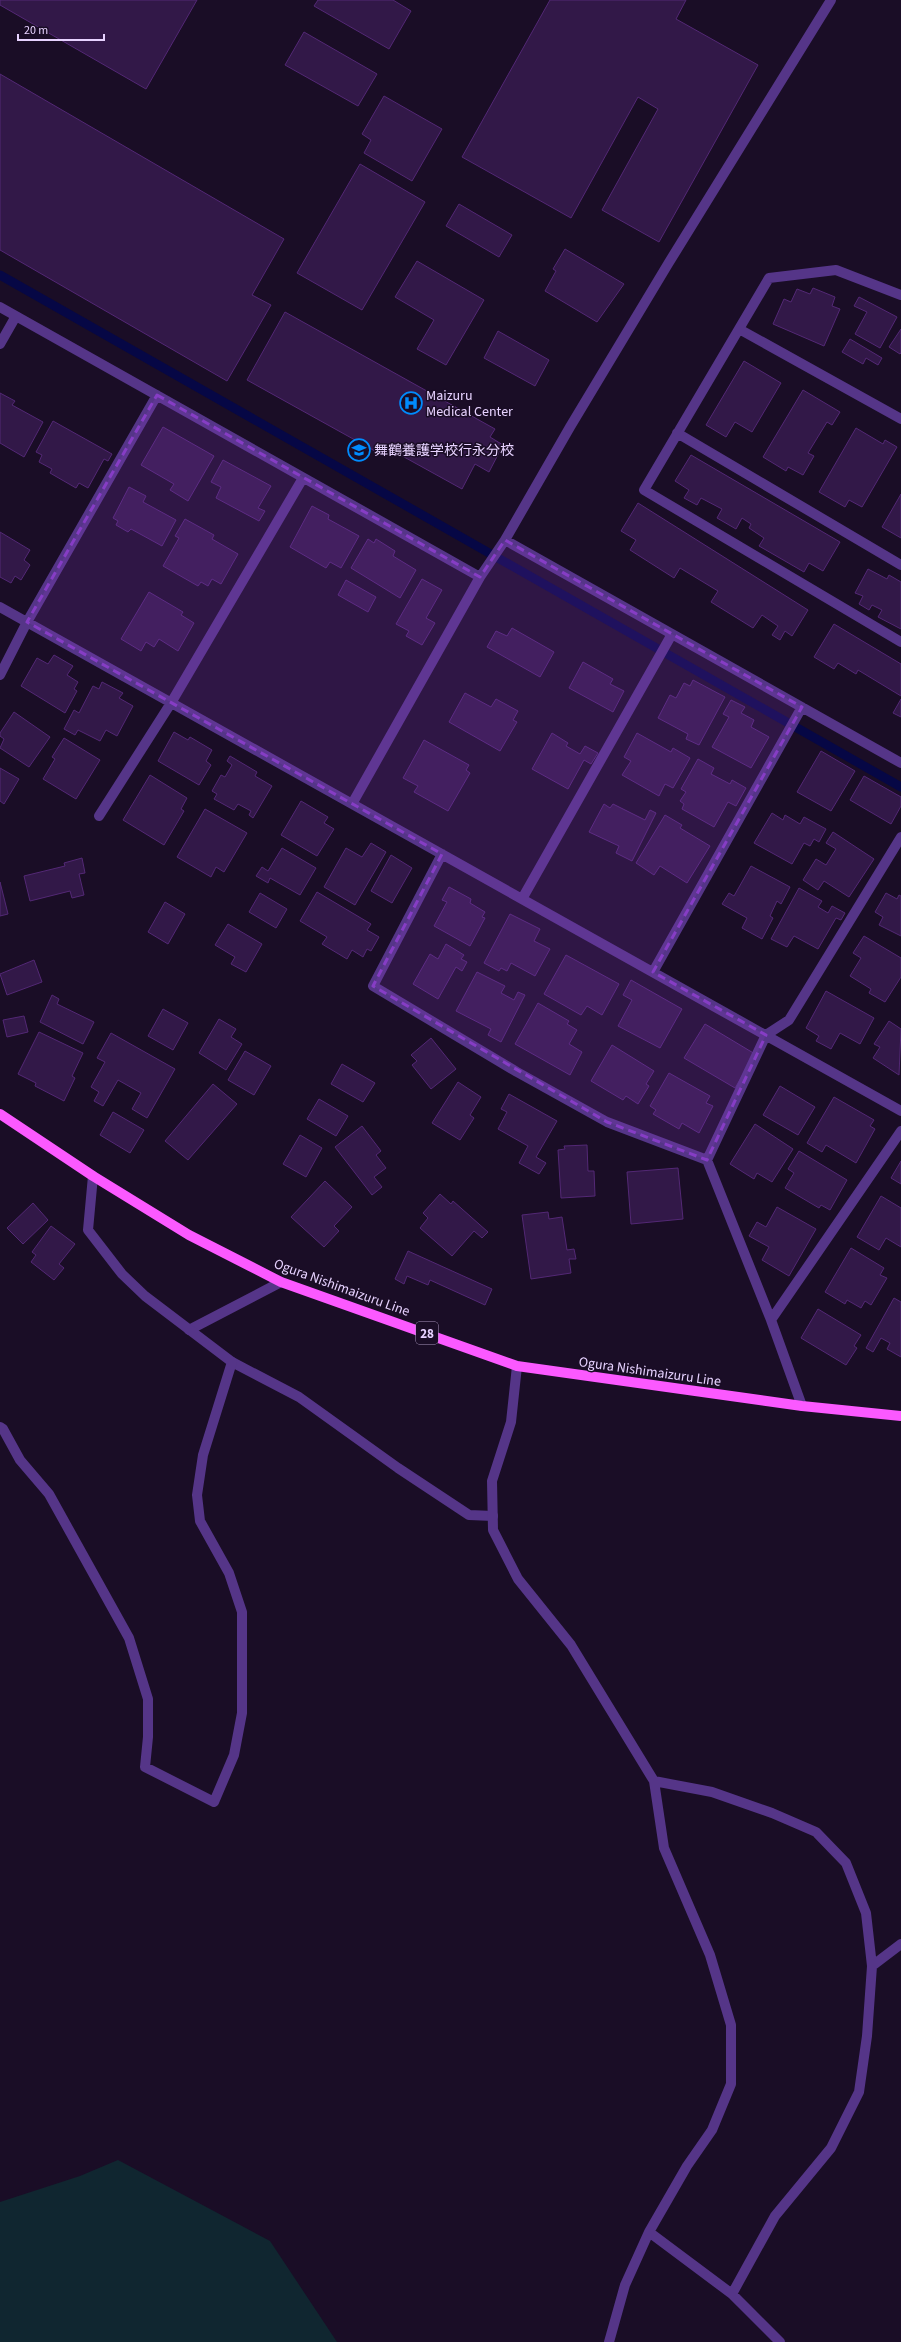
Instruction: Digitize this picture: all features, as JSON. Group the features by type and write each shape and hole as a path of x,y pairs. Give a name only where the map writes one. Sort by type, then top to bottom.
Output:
{"main road":[{"name":"Ogura Nishimaizuru Line","path":"0,1114 93,1176 189,1235 281,1282 517,1366 802,1406 899,1414"}],"street":[{"path":"352,804 480,577 505,540 668,264 831,0"},
{"path":"901,295 836,270 768,278 739,330 676,433 644,490 901,642"},
{"path":"0,307 480,577"},
{"path":"0,344 16,316"},
{"path":"739,330 901,419"},
{"path":"0,675 27,622 157,395"},
{"path":"676,433 901,565"},
{"path":"99,816 172,703 303,478"},
{"path":"505,540 901,763"},
{"path":"0,607 901,1111"},
{"path":"522,899 672,634"},
{"path":"653,972 802,708"},
{"path":"802,1406 707,1160 766,1036 789,1020 901,838"},
{"path":"442,854 374,986 517,1072 607,1122 707,1160"},
{"path":"770,1320 901,1131"},
{"path":"93,1176 88,1230 122,1274 189,1330 232,1362 299,1397 398,1468 469,1515 493,1516"},
{"path":"189,1330 281,1282"},
{"path":"0,1427 3,1429 20,1460 49,1494 129,1638 148,1699 148,1737 145,1768 214,1802 234,1755 242,1713 242,1612 229,1573 200,1521 197,1496 203,1455 232,1362"},
{"path":"517,1366 511,1422 492,1481 494,1530 518,1579 571,1645 654,1781 664,1848 710,1955 731,2025 731,2084 712,2130 687,2166 649,2232 625,2285 609,2342"},
{"path":"654,1781 712,1792 772,1813 816,1832 846,1863 866,1912 872,1966 867,2036 859,2092 831,2148 775,2216 732,2294"},
{"path":"872,1966 901,1944"},
{"path":"649,2232 732,2294 780,2342"}],"highlighted area":[{"path":"157,395 480,577 505,540 802,707 653,972 766,1035 707,1160 607,1122 373,986 442,854 27,622"}],"shaded area":[{"path":"118,2160 270,2241 337,2342 0,2342 0,2202 80,2176"}],"building":[{"path":"0,0 197,0 146,89 0,5"},
{"path":"318,0 393,0 411,11 389,49 314,6"},
{"path":"550,0 686,0 676,19 758,65 659,242 602,210 658,109 638,97 571,218 462,157"},
{"path":"304,32 377,74 358,106 285,65"},
{"path":"0,74 284,239 252,295 271,305 227,381 0,250"},
{"path":"384,96 442,129 412,181 364,153 371,140 362,134"},
{"path":"360,164 425,202 362,310 297,273"},
{"path":"459,204 512,235 499,257 446,226"},
{"path":"565,249 624,284 597,322 545,291 556,271 553,269"},
{"path":"417,261 484,300 446,365 417,349 434,320 395,297"},
{"path":"813,288 835,297 832,306 840,309 824,346 773,324 784,299 791,302 797,289 810,294"},
{"path":"859,297 897,317 880,348 855,334 867,312 854,306"},
{"path":"285,312 495,429 490,437 503,445 489,472 475,464 462,489 386,447 382,455 247,380"},
{"path":"901,329 901,353 900,354 889,347"},
{"path":"498,331 549,360 535,386 484,358"},
{"path":"850,339 882,358 878,365 866,358 863,364 842,352"},
{"path":"744,361 781,383 752,432 735,422 726,437 706,425"},
{"path":"803,390 840,412 832,425 827,422 808,453 814,456 803,475 788,467 786,471 763,457"},
{"path":"0,393 15,401 12,405 43,422 24,457 0,443"},
{"path":"53,421 112,454 108,461 104,459 88,488 79,483 76,488 50,473 52,469 39,462 42,455 36,452"},
{"path":"163,427 214,456 188,501 170,490 174,484 141,465"},
{"path":"856,428 883,444 885,440 897,447 862,507 849,500 845,507 819,492"},
{"path":"691,455 840,542 823,571 809,563 804,572 759,546 764,538 749,528 751,524 742,518 736,529 717,518 722,509 701,498 697,505 684,498 689,490 675,481"},
{"path":"223,460 271,486 258,508 265,511 259,521 216,498 221,487 211,482"},
{"path":"129,487 146,496 143,502 176,520 162,546 131,529 128,532 116,525 118,521 113,518"},
{"path":"901,494 901,538 882,527"},
{"path":"638,503 808,610 792,636 785,631 780,640 772,635 778,626 762,615 753,628 711,602 718,591 680,568 674,578 630,550 636,540 621,531"},
{"path":"312,506 329,515 328,519 359,536 341,568 330,562 326,568 290,547"},
{"path":"185,519 214,535 212,539 238,554 221,584 212,579 208,586 201,582 198,586 163,566 179,538 175,536"},
{"path":"0,532 30,550 24,560 30,565 21,580 15,576 11,583 0,577"},
{"path":"368,539 374,543 376,539 395,551 393,556 416,570 400,598 351,568"},
{"path":"868,569 887,579 889,575 901,582 901,629 878,617 882,610 872,605 869,610 859,604 863,596 855,593"},
{"path":"422,579 442,590 426,618 435,623 422,645 406,636 409,631 396,624"},
{"path":"346,580 376,597 368,612 338,595"},
{"path":"149,592 183,612 181,615 194,623 178,651 159,639 154,647 146,642 141,651 121,639"},
{"path":"834,624 901,664 901,696 858,670 856,674 838,663 834,669 814,657"},
{"path":"512,628 554,652 540,677 487,647 496,631 507,636"},
{"path":"54,655 73,666 67,675 78,682 74,689 77,691 65,713 21,686 37,658 48,664"},
{"path":"583,662 613,679 610,684 624,691 613,712 569,688"},
{"path":"693,680 725,697 699,745 686,739 688,734 658,718 670,695 676,698 684,683 690,686"},
{"path":"102,682 123,693 119,698 133,706 117,736 106,730 100,741 78,730 75,735 64,729 74,710 79,713 93,686 99,689"},
{"path":"465,693 491,707 496,699 518,711 513,720 517,722 500,751 449,722"},
{"path":"901,699 901,717 893,713"},
{"path":"731,700 745,707 741,713 754,720 751,727 769,737 751,768 712,747 729,717 723,714"},
{"path":"14,712 50,737 29,767 0,748 4,739 0,736 0,733"},
{"path":"174,732 188,740 190,737 212,750 206,761 211,765 199,785 158,761"},
{"path":"552,733 568,743 566,746 580,754 585,746 598,753 591,764 584,760 568,789 532,769"},
{"path":"637,733 671,752 673,748 690,758 673,788 665,784 659,796 622,775 631,761 624,757"},
{"path":"64,738 100,760 76,799 43,779 55,759 52,757"},
{"path":"424,740 469,765 466,770 470,773 448,811 414,792 418,786 403,778"},
{"path":"821,751 855,771 831,811 797,792"},
{"path":"230,756 257,772 255,776 272,786 253,818 249,815 251,811 238,804 234,810 214,799 217,794 212,791 221,775 225,777 232,765 227,761"},
{"path":"698,759 714,768 711,774 730,784 732,780 746,788 736,806 728,802 714,827 682,809 684,804 680,801 686,792 681,789"},
{"path":"0,768 19,779 4,804 0,801"},
{"path":"150,775 187,798 181,809 184,811 164,845 123,820"},
{"path":"864,776 901,797 901,806 891,824 850,800"},
{"path":"301,801 328,817 324,823 334,829 317,856 281,835"},
{"path":"604,804 610,808 613,804 645,820 650,810 656,813 632,861 616,853 619,846 589,832"},
{"path":"205,809 247,833 224,872 216,867 211,877 177,857"},
{"path":"772,813 783,820 785,815 800,824 804,817 826,829 819,842 814,839 810,846 804,843 792,864 754,843"},
{"path":"665,815 682,825 680,828 710,846 687,883 660,866 654,875 636,863"},
{"path":"833,832 874,859 849,897 824,881 818,890 803,880 816,859 826,865 836,849 826,843"},
{"path":"371,843 386,852 355,905 324,887 346,848 362,857"},
{"path":"282,848 316,868 300,895 270,878 268,883 256,876 262,867 268,871"},
{"path":"391,855 412,868 392,903 371,891"},
{"path":"82,858 85,873 79,874 84,895 72,898 70,891 30,901 24,876 65,866 64,863"},
{"path":"751,866 790,887 781,904 777,901 770,916 773,918 762,939 742,928 747,918 722,904 729,893 734,896"},
{"path":"0,882 8,914 0,916"},
{"path":"449,887 471,899 470,903 485,912 482,917 485,918 470,946 434,926 447,902 442,900"},
{"path":"799,888 822,901 818,907 828,913 832,906 845,913 841,920 836,918 818,949 794,936 787,947 771,939"},
{"path":"317,892 371,924 367,930 379,937 371,951 367,949 363,957 352,950 347,959 322,944 327,937 300,921"},
{"path":"260,893 287,909 276,928 249,912"},
{"path":"886,893 897,899 899,895 901,896 901,936 879,925 883,917 875,912"},
{"path":"165,902 185,914 168,944 148,932"},
{"path":"510,914 540,929 534,941 550,949 535,976 511,963 507,971 501,968 499,971 484,963"},
{"path":"228,924 262,944 246,972 231,964 235,957 215,945"},
{"path":"864,936 901,958 901,977 885,1002 869,993 871,989 850,976 861,958 853,953"},
{"path":"446,944 464,955 461,959 467,962 462,971 456,967 438,999 413,984 430,954 438,959"},
{"path":"566,955 619,984 602,1015 587,1006 581,1015 544,994"},
{"path":"34,960 42,982 7,995 0,974"},
{"path":"477,972 505,986 501,993 514,1000 518,992 525,995 501,1042 488,1035 491,1029 456,1011"},
{"path":"631,980 682,1009 660,1048 618,1026 632,1000 623,995"},
{"path":"826,991 874,1018 860,1044 840,1033 831,1049 816,1041 819,1036 806,1028"},
{"path":"52,995 59,999 57,1004 94,1022 83,1044 40,1022"},
{"path":"538,1003 569,1021 567,1024 577,1030 569,1044 582,1052 570,1075 515,1044"},
{"path":"163,1009 188,1023 173,1050 148,1036"},
{"path":"24,1016 28,1032 7,1037 3,1020"},
{"path":"219,1019 236,1029 231,1037 242,1044 226,1070 199,1053"},
{"path":"889,1021 901,1029 899,1075 873,1058 880,1047 874,1044"},
{"path":"705,1024 755,1054 735,1088 684,1058"},
{"path":"39,1032 83,1053 72,1076 75,1078 64,1101 35,1086 36,1083 18,1074"},
{"path":"111,1033 175,1069 147,1118 132,1109 141,1093 118,1080 103,1106 94,1101 99,1092 91,1087 105,1062 97,1058"},
{"path":"431,1038 456,1069 431,1089 412,1065 417,1061 411,1055"},
{"path":"612,1045 654,1071 646,1084 649,1086 638,1104 626,1096 623,1100 591,1081"},
{"path":"245,1051 271,1066 254,1095 228,1080"},
{"path":"342,1064 375,1083 363,1102 331,1084"},
{"path":"669,1073 710,1096 706,1103 713,1106 699,1133 682,1123 679,1129 653,1114 656,1110 650,1106"},
{"path":"458,1082 481,1097 470,1115 474,1118 460,1140 432,1123"},
{"path":"213,1084 237,1104 188,1160 165,1141"},
{"path":"780,1086 815,1107 798,1135 763,1115"},
{"path":"509,1094 557,1121 536,1157 546,1163 539,1174 519,1163 528,1146 498,1129 507,1112 501,1109"},
{"path":"834,1097 874,1120 870,1126 875,1129 856,1163 826,1145 822,1152 807,1143"},
{"path":"319,1099 348,1116 336,1136 307,1119"},
{"path":"113,1112 144,1130 130,1153 100,1135"},
{"path":"755,1124 793,1149 772,1182 757,1173 754,1179 730,1164"},
{"path":"362,1126 381,1151 376,1155 386,1168 374,1177 382,1187 372,1195 335,1147"},
{"path":"300,1135 322,1148 306,1177 283,1164"},
{"path":"587,1145 588,1171 594,1171 595,1196 561,1198 558,1150 565,1149 564,1146"},
{"path":"799,1151 847,1180 830,1210 821,1205 819,1208 785,1188 794,1173 788,1169"},
{"path":"901,1161 901,1184 891,1178"},
{"path":"678,1168 683,1219 631,1224 627,1172"},
{"path":"325,1181 352,1207 334,1226 339,1231 324,1247 291,1217"},
{"path":"440,1194 451,1204 453,1201 488,1232 482,1238 474,1231 452,1256 420,1228 428,1218 423,1213"},
{"path":"881,1196 901,1208 901,1247 886,1238 879,1250 857,1237"},
{"path":"33,1203 48,1220 23,1244 7,1228"},
{"path":"777,1207 816,1229 789,1276 762,1260 769,1247 749,1236 757,1222 766,1227"},
{"path":"548,1212 549,1219 562,1217 567,1250 574,1249 576,1259 569,1259 571,1273 531,1279 522,1215"},
{"path":"51,1226 75,1244 59,1264 64,1268 54,1280 31,1262 36,1255 32,1252"},
{"path":"851,1248 884,1268 880,1275 887,1278 871,1305 865,1301 861,1308 847,1300 845,1304 825,1292"},
{"path":"408,1251 492,1289 485,1305 430,1280 428,1285 407,1276 404,1284 395,1279"},
{"path":"894,1298 901,1302 901,1357 887,1349 890,1343 881,1338 873,1352 866,1348"},
{"path":"818,1309 861,1335 854,1346 857,1348 846,1365 801,1338"}],"waterway":[{"path":"0,275 901,787"}],"place":[{"name":"Maizuru Medical Center","path":"411,403"},
{"name":"舞鶴養護学校行永分校","path":"359,450"}]}
